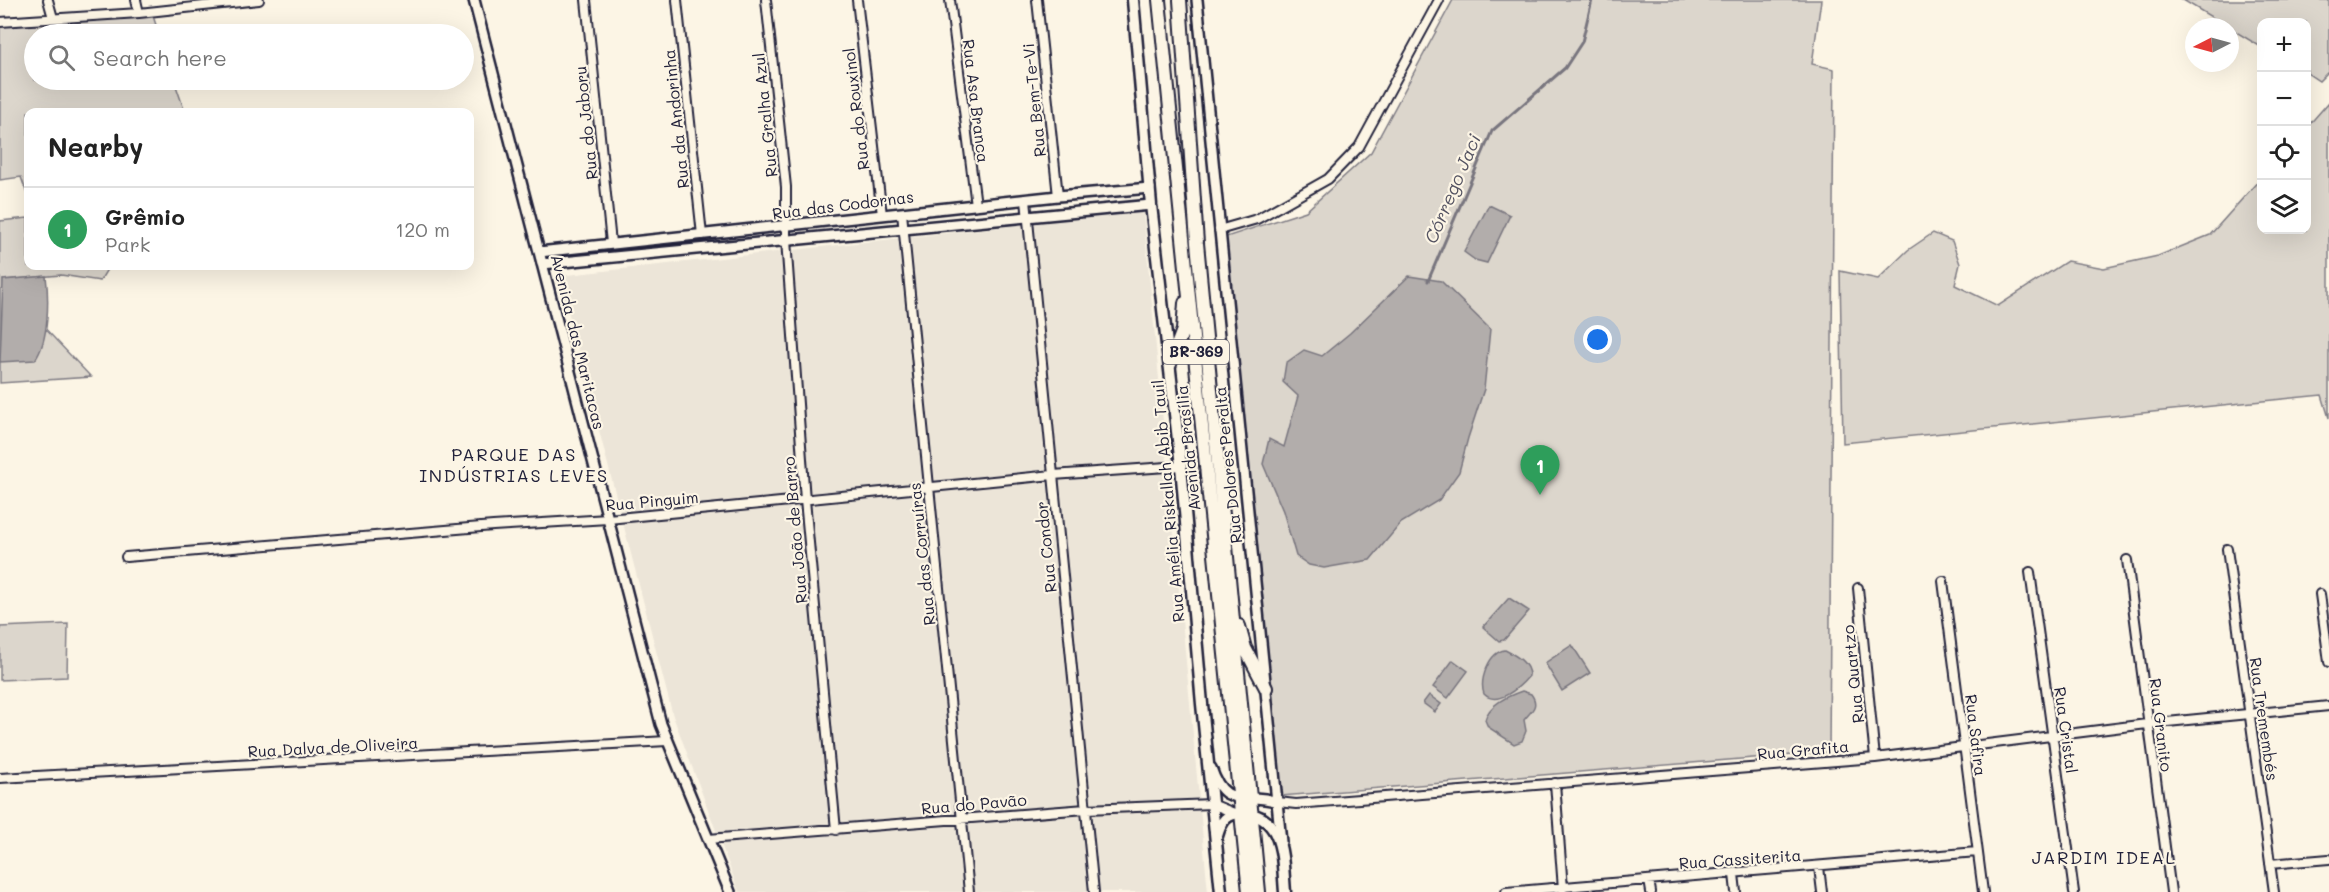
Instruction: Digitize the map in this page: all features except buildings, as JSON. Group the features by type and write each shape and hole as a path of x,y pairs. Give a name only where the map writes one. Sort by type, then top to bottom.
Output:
{"highway":[{"name":"Avenida Brasília","path":"1159,0 1249,798"},
{"name":"Avenida Brasília","path":"1180,0 1197,243 1249,798 1242,813 1248,892"},
{"path":"1170,364 1183,330 1187,260"},
{"path":"1230,585 1245,648 1266,688"},
{"name":"Avenida Brasília","path":"1242,813 1259,892"}],"main road":[{"name":"Rua Amélia Riskallah Abib Tauil","path":"1133,0 1151,205 1181,466 1221,892"},
{"path":"1217,836 1226,817 1242,813 1259,815 1268,821 1276,833 1282,852"},
{"name":"Rua Dolores Peralta","path":"1282,852 1285,892"}],"street":[{"path":"48,0 53,18"},
{"path":"136,0 139,13"},
{"path":"0,22 139,13 259,0"},
{"name":"Avenida das Maritacas","path":"474,0 667,741 730,892"},
{"name":"Rua do Jaboru","path":"586,0 611,243"},
{"name":"Rua da Andorinha","path":"676,0 702,235"},
{"name":"Rua Gralha Azul","path":"766,0 786,187 786,227"},
{"name":"Rua do Rouxinol","path":"857,0 882,216"},
{"name":"Rua Asa Branca","path":"950,0 975,205"},
{"name":"Rua Bem-Te-Vi","path":"1037,0 1058,196"},
{"name":"Rua Dolores Peralta","path":"1197,0 1282,852"},
{"path":"1219,230 1257,219 1328,179 1359,147 1439,0"},
{"name":"Rua das Codornas","path":"539,252 1058,196 1150,189"},
{"name":"Rua Condor","path":"1026,200 1094,892"},
{"name":"Rua das Codornas","path":"542,264 1151,205"},
{"name":"Rua das Corruíras","path":"902,213 969,892"},
{"path":"864,218 867,233"},
{"name":"Rua João de Barro","path":"786,227 805,500 836,830"},
{"path":"674,237 676,252"},
{"name":"Rua Pinguim","path":"126,558 485,526 608,519 1053,476 1181,466"},
{"name":"Rua Tremembés","path":"2227,549 2274,892"},
{"name":"Rua Granito","path":"2127,560 2170,892"},
{"name":"Rua Cristal","path":"2030,572 2074,892"},
{"name":"Rua Safira","path":"1943,581 1983,892"},
{"name":"Rua Quartzo","path":"1858,588 1875,758"},
{"path":"2320,594 2329,662"},
{"name":"Rua Grafita","path":"1278,802 1296,804 1875,758 1964,745 2147,724 2329,706"},
{"name":"Rua Dalva de Oliveira","path":"0,778 667,741"},
{"path":"1208,759 1219,788 1232,797 1278,802"},
{"path":"1249,798 1267,789 1273,770"},
{"path":"1555,783 1563,890"},
{"name":"Rua do Pavão","path":"708,839 1086,809 1212,804 1242,813"},
{"name":"Rua Cassiterita","path":"1506,892 1563,890 1649,880 1977,852"},
{"path":"2270,864 2329,859"},
{"path":"1819,867 1822,892"},
{"path":"1734,873 1736,892"},
{"path":"1649,880 1651,892"}],"shaded area":[{"path":"1453,0 1821,0 1812,64 1834,69 1829,752 1281,796 1223,238 1306,211 1371,152"},
{"path":"2183,0 2329,0 2329,71 2319,81 2311,76 2311,18 2257,18 2257,45 2239,34 2239,18 2213,18"},
{"path":"152,13 156,24 24,24 24,90 177,90 184,108 24,108 24,186 21,177 0,180 0,26"},
{"path":"2329,102 2329,418 2322,395 1843,443 1840,271 1878,279 1908,250 1933,233 1952,241 1960,264 1955,285 1998,306 2067,261 2104,268 2158,256 2210,235 2257,182 2257,234 2311,234 2311,122"},
{"path":"1489,205 1510,215 1487,263 1475,260 1464,252"},
{"path":"1143,211 1208,892 739,892 673,716 559,276"},
{"path":"24,218 24,270 107,270 100,281 61,275 3,280 3,284 91,377 0,383 0,221"},
{"path":"46,276 47,320 40,352 35,360 0,362 3,280"},
{"path":"1409,276 1441,281 1490,329 1484,389 1459,472 1439,500 1401,523 1370,560 1324,568 1309,565 1296,556 1283,511 1263,464 1269,439 1284,447 1298,396 1283,382 1286,363 1304,350 1322,356 1350,333"},
{"path":"1509,598 1529,611 1504,640 1499,641 1483,627"},
{"path":"68,624 67,677 0,680 0,627"},
{"path":"1572,645 1590,673 1562,691 1545,663"},
{"path":"1505,650 1525,664 1529,676 1508,694 1495,698 1489,697 1484,694 1484,674 1494,656"},
{"path":"1453,660 1468,671 1448,698 1433,687"},
{"path":"1522,691 1531,694 1535,705 1524,720 1526,731 1522,741 1514,744 1488,727 1485,720 1490,709 1495,705"},
{"path":"1429,695 1441,704 1435,712 1423,703"}],"waterway":[{"name":"Córrego Jaci","path":"1428,281 1492,131 1565,68 1582,42 1592,0"}],"place":[{"name":"Grêmio","path":"1540,495"}],"district":[{"name":"PARQUE DAS INDÚSTRIAS LEVES","path":"514,465"},
{"name":"JARDIM IDEAL","path":"2104,858"}]}
